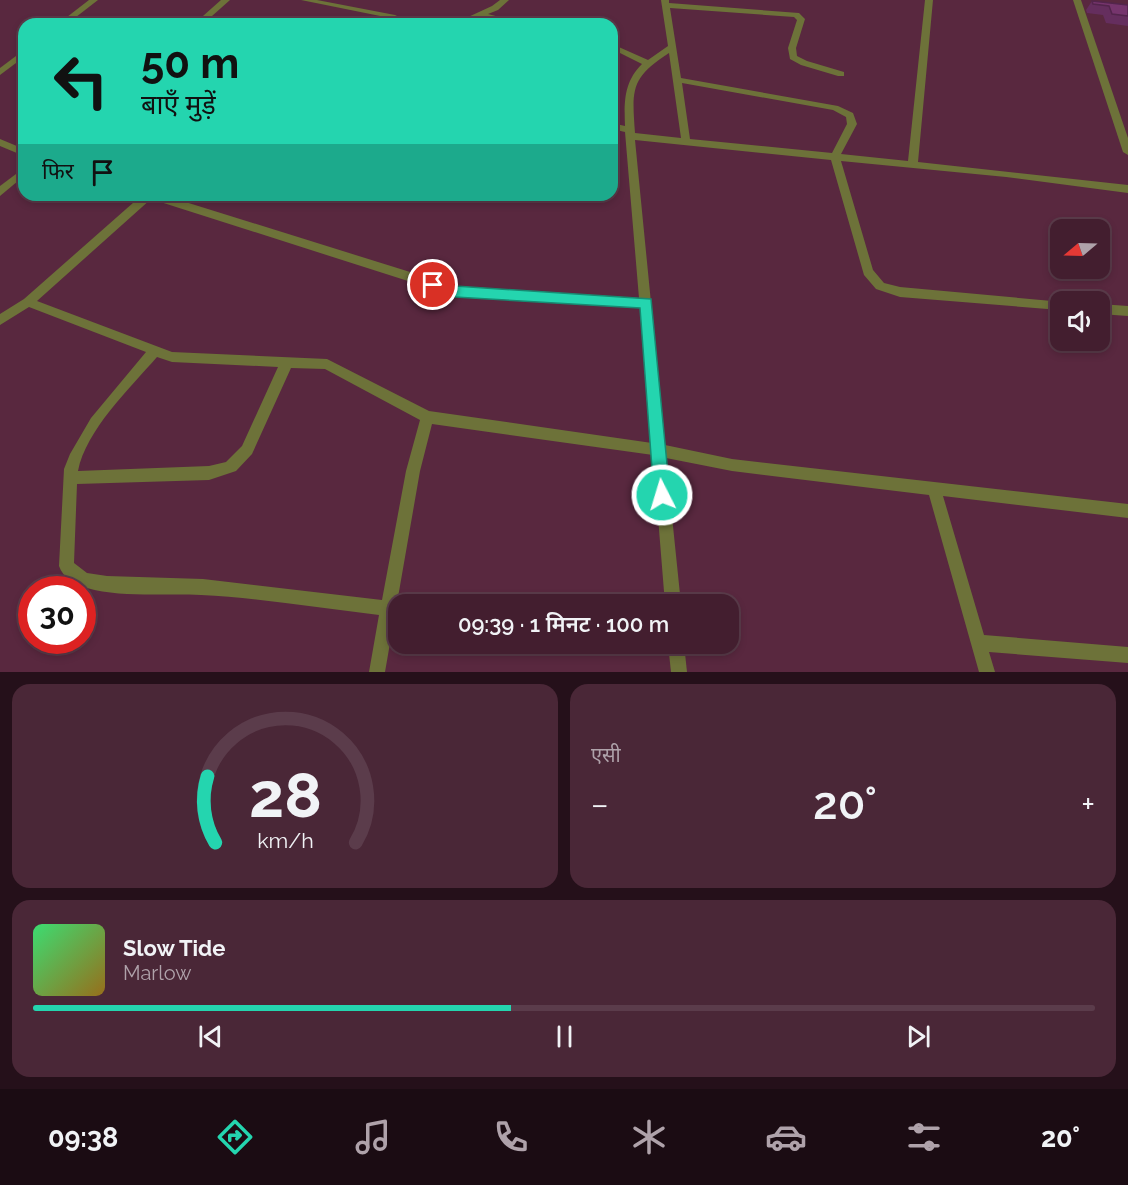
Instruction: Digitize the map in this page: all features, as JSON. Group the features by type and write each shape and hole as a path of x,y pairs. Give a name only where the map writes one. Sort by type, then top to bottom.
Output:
{"street":[{"path":"70,18 94,0"},
{"path":"205,18 226,0"},
{"path":"305,0 395,17"},
{"path":"472,18 495,8 505,0"},
{"path":"914,164 929,0"},
{"path":"1077,0 1128,152"},
{"path":"686,142 665,3 769,9 796,15 801,19 792,48 793,57 841,74"},
{"path":"479,15 493,18"},
{"path":"672,46 636,73 628,91 672,594"},
{"path":"618,49 647,63"},
{"path":"0,72 18,58"},
{"path":"677,80 844,111 850,115 852,124 835,157 867,270 870,277 881,288 900,292 1050,305"},
{"path":"618,128 630,133 686,142 914,164 1128,189"},
{"path":"0,142 18,150"},
{"path":"0,192 18,176"},
{"path":"0,320 28,302 143,201"},
{"path":"169,201 455,291 646,303"},
{"path":"28,302 172,357 327,364 427,417 658,450 732,465 1128,511"},
{"path":"1110,310 1128,311"},
{"path":"155,351 87,434 75,454 71,478 66,566 75,575 86,580 107,584 203,587 388,608 377,672"},
{"path":"71,478 209,473 226,470 239,462 247,450 287,362"},
{"path":"391,594 413,471 427,417"},
{"path":"934,488 987,672"},
{"path":"979,643 1128,655"},
{"path":"677,654 679,672"}],"building":[{"path":"1092,1 1128,5 1128,16 1112,14 1109,6 1093,4"}],"route":[{"path":"433,285 455,291 646,303 662,495"}]}
